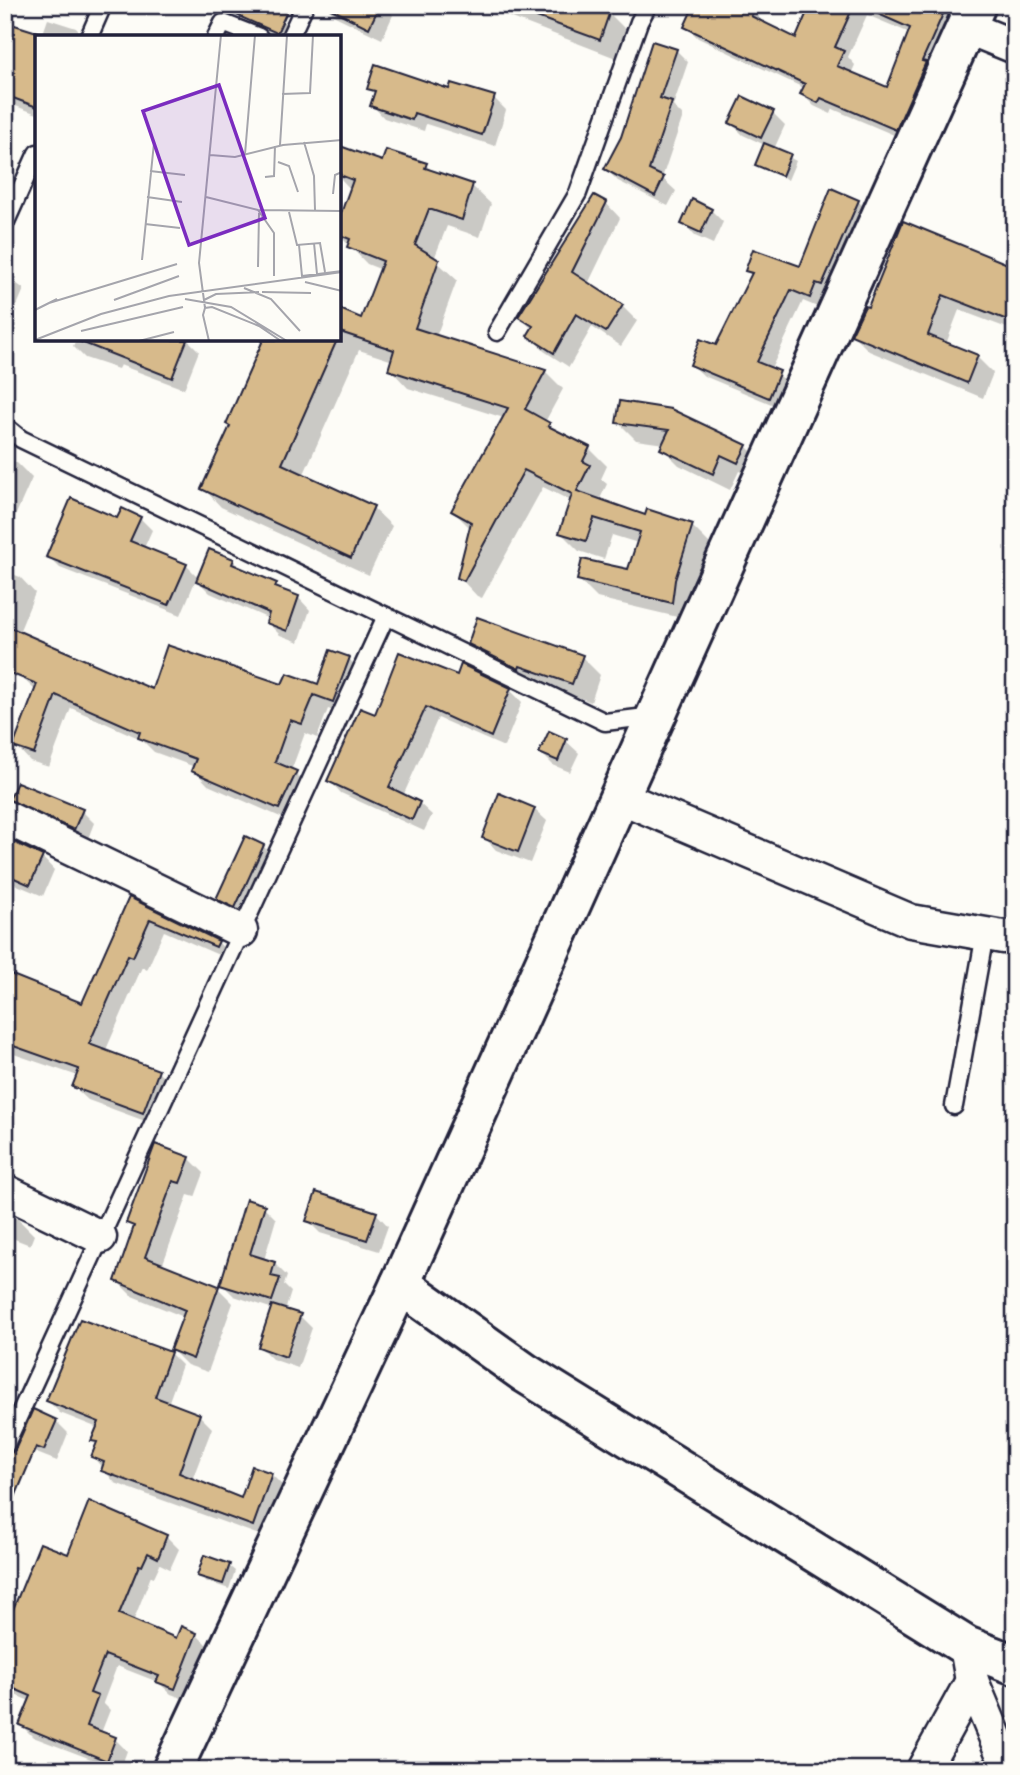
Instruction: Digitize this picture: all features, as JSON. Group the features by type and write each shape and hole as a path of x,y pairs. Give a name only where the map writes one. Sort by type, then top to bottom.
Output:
{"street":[{"path":"172,1770 400,1284 971,16 1015,47"},
{"path":"618,796 911,921 1000,935"},
{"path":"5,817 241,931"},
{"path":"5,1191 100,1237"},
{"path":"400,1284 525,1373 969,1664 1015,1665"},
{"path":"923,1770 969,1664"},
{"path":"969,1664 1009,1770"}],"lane":[{"path":"90,35 103,5"},
{"path":"291,35 305,5"},
{"path":"497,332 578,193 639,22 648,5"},
{"path":"217,35 223,23 254,35"},
{"path":"5,224 35,157"},
{"path":"5,426 21,439 606,722 654,716"},
{"path":"5,1446 386,616"},
{"path":"954,1106 1000,935"}],"building":[{"path":"214,5 290,5 277,33"},
{"path":"323,5 380,5 369,28"},
{"path":"512,5 593,5 610,11 600,40 512,8"},
{"path":"694,5 756,5 751,16 796,38 810,5 854,5 835,47 844,51 837,66 887,87 910,28 858,5 947,5 896,130 821,98 818,103 800,94 805,84 684,27"},
{"path":"5,22 37,32 35,106 5,95"},
{"path":"652,41 677,49 660,98 672,102 649,170 664,177 655,196 604,169 621,137"},
{"path":"375,64 449,89 451,83 495,96 482,135 414,113 412,120 370,106 375,91 367,89"},
{"path":"742,96 774,111 761,138 729,123"},
{"path":"764,143 791,154 782,176 755,165"},
{"path":"341,146 382,161 386,150 427,163 425,168 473,184 462,220 429,209 415,245 439,260 415,328 546,370 525,409 550,423 548,426 590,447 583,461 590,465 577,491 645,515 647,509 693,524 675,580 672,603 577,580 582,559 628,569 640,532 594,518 586,541 559,533 572,494 524,470 464,581 457,578 471,522 451,511 508,408 388,370 394,350 341,332 341,309 361,318 383,261 347,247 350,239 341,235 341,213 353,180 341,175"},
{"path":"831,188 859,200 822,285 816,283 810,298 791,290 757,362 780,371 769,398 690,365 700,339 716,345 752,273 745,271 753,249 800,266"},
{"path":"594,195 607,202 572,272 623,305 606,332 576,314 554,353 527,336 533,326 518,317"},
{"path":"692,199 712,209 701,233 681,224"},
{"path":"903,221 1015,267 1015,323 943,295 928,335 978,355 967,383 851,335 865,306 868,307"},
{"path":"79,341 187,341 172,378"},
{"path":"263,341 337,341 282,464 374,506 351,558 201,489 230,426 226,424"},
{"path":"620,401 671,409 747,445 738,463 721,455 713,474 660,449 669,430 616,423"},
{"path":"71,498 117,518 122,508 141,517 130,541 187,564 169,605 46,557"},
{"path":"209,549 234,559 232,564 277,583 275,587 299,596 287,631 266,623 269,613 196,581"},
{"path":"477,617 583,655 572,684 520,666 519,669 468,644"},
{"path":"5,625 152,689 167,645 282,684 287,673 318,684 330,650 350,657 333,702 314,695 302,724 290,720 275,762 297,771 279,809 191,771 196,759 138,738 140,732 56,695 34,754 13,747 37,684 5,671"},
{"path":"399,652 457,675 461,664 511,688 491,737 426,707 389,787 420,802 412,820 327,781 360,708 375,714"},
{"path":"549,731 567,739 558,761 539,753"},
{"path":"17,782 83,809 74,830 9,800"},
{"path":"499,793 535,808 518,852 482,838"},
{"path":"245,836 264,845 235,908 216,899"},
{"path":"5,838 43,856 30,885 5,874"},
{"path":"129,897 219,941 216,947 150,919 133,957 128,955 89,1044 159,1070 143,1113 72,1087 79,1069 5,1043 5,972 82,1003"},
{"path":"155,1144 190,1157 180,1183 173,1181 145,1257 219,1286 193,1359 170,1350 185,1310 115,1281 134,1226 126,1223"},
{"path":"316,1192 377,1212 367,1240 306,1221"},
{"path":"246,1199 265,1205 250,1254 275,1262 271,1276 280,1278 272,1301 220,1285"},
{"path":"272,1305 301,1314 286,1357 258,1347"},
{"path":"80,1319 171,1352 155,1397 200,1414 179,1473 241,1498 252,1466 272,1473 253,1526 101,1471 104,1462 91,1457 97,1442 91,1441 99,1422 46,1401"},
{"path":"33,1409 57,1420 44,1450 36,1447 5,1521 5,1456 15,1450"},
{"path":"89,1501 167,1535 158,1558 148,1553 142,1566 139,1565 119,1614 176,1638 181,1626 197,1633 175,1689 156,1682 159,1676 105,1655 90,1693 98,1696 87,1726 116,1737 107,1761 19,1725 31,1696 5,1685 5,1629 40,1543 68,1554"},
{"path":"204,1555 230,1564 223,1584 197,1576"}]}
